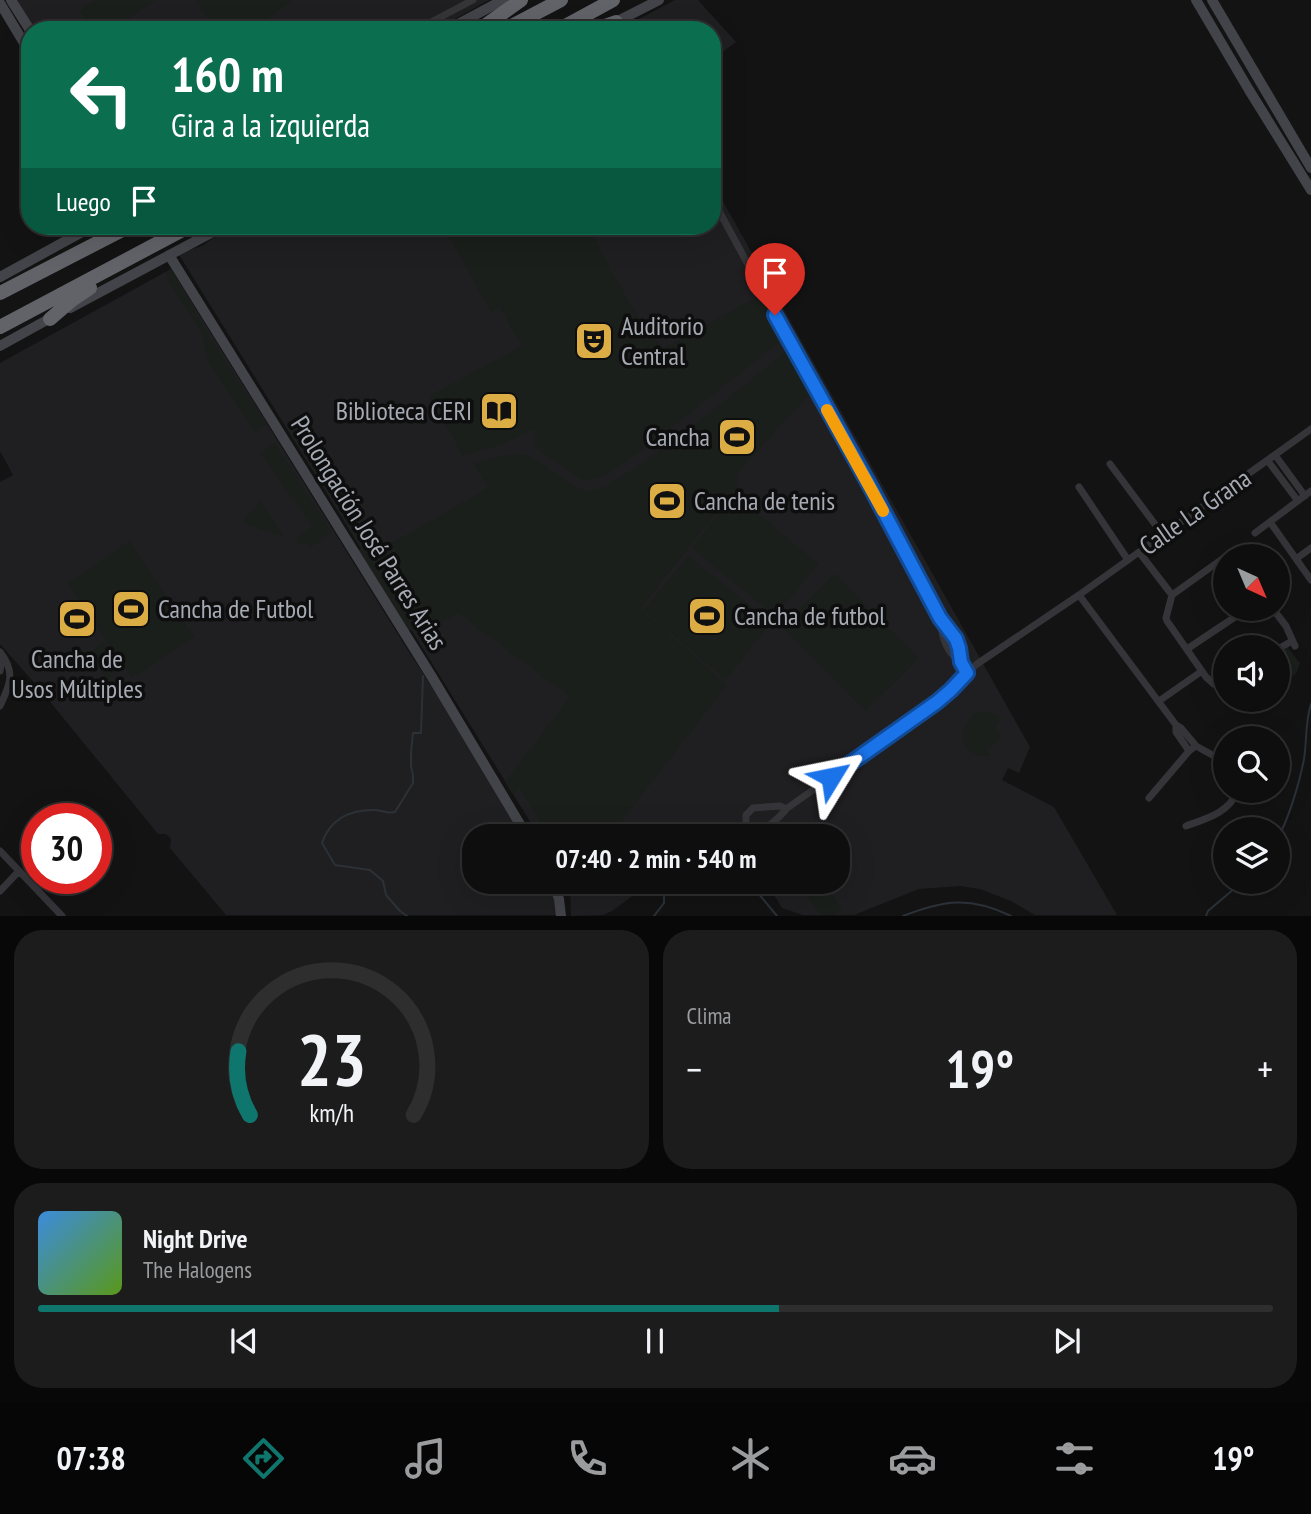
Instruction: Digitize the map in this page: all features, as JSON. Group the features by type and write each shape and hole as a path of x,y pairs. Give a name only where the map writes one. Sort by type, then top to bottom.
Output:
{"highway":[{"path":"491,21 521,0"},
{"path":"521,21 561,0"},
{"path":"574,21 613,0"},
{"path":"0,293 113,235"},
{"path":"0,327 173,235"},
{"path":"50,319 72,300 98,284 187,235"}],"main road":[{"path":"11,0 24,21"},
{"path":"464,21 503,0"},
{"path":"626,21 659,0"},
{"path":"1196,0 1224,33 1311,168"},
{"path":"1212,0 1249,90 1311,190"},
{"path":"0,3 21,38"},
{"path":"0,277 77,235"},
{"path":"0,346 207,235"},
{"name":"Prolongación José Parres Arias","path":"169,255 432,677 520,824"},
{"path":"557,894 561,915"}],"street":[{"path":"433,21 473,0"},
{"path":"721,215 940,618 946,645 967,673"},
{"name":"Calle La Grana","path":"786,808 753,808 746,816 746,826 753,832 761,831 786,808 937,702 967,673 1311,429"},
{"path":"1275,455 1305,496"},
{"path":"1268,461 1305,496"},
{"path":"1110,464 1163,535"},
{"path":"1079,487 1128,559"},
{"path":"1255,533 1305,496"},
{"path":"1270,522 1311,580"},
{"path":"1296,559 1311,548"},
{"path":"1139,552 1172,594"},
{"path":"1213,567 1172,594 1166,618 1213,683"},
{"path":"1079,595 1176,725 1181,727 1192,749 1213,757"},
{"path":"1187,649 1229,621"},
{"path":"1282,621 1294,643 1290,644"},
{"path":"0,671 1,653"},
{"path":"0,706 7,691 11,671 1,653"},
{"path":"1159,701 1202,671"},
{"path":"1149,798 1192,749"},
{"path":"1186,826 1217,815 1230,803"},
{"path":"0,851 59,914"},
{"path":"0,891 19,871"}],"shaded area":[{"path":"5,0 489,0 451,21 21,21 21,26"},
{"path":"95,0 155,0 125,21 86,21 79,11"},
{"path":"195,0 293,0 264,21 210,21"},
{"path":"675,0 698,0 717,21 635,21"},
{"path":"721,25 736,42 721,53"},
{"path":"721,198 1030,747 1019,773 1008,768 1002,780 1054,807 1117,915 1035,915 1011,901 980,889 960,886 919,889 854,915 803,915 782,908 773,894 850,894 850,824 532,824 178,253 202,246 219,235 721,235"},
{"path":"448,235 592,235 649,338 654,336 663,349 762,294 786,337 648,446 607,474 587,481 534,446 535,428 508,442 463,456 429,396 522,346 500,307 491,312"},
{"path":"171,269 518,824 462,824 462,894 553,894 559,915 226,915 170,848 171,839 166,834 158,834 0,644 0,482 13,475 0,451 0,363"},
{"path":"171,270 211,339 266,424 256,432 207,361 203,335 168,281 167,272"},
{"path":"789,349 814,389 739,471 736,488 640,609 727,685 619,824 541,824 520,787 513,795 505,782 570,697 458,613 425,630 408,631 358,550 370,542 382,552 392,543 488,488 474,464 521,454 536,459 572,485 590,491 605,486 628,472"},
{"path":"275,443 332,533 309,548 305,542 300,544 296,538 312,526 260,453"},
{"name":"Cancha de futbol","path":"735,494 818,564 775,616 692,548"},
{"path":"261,501 284,536 242,523"},
{"name":"Cancha de Futbol","path":"129,541 194,636 132,678 68,583"},
{"name":"Cancha de futbol","path":"688,556 771,622 726,680 644,610"},
{"path":"835,574 919,658 865,711 782,627"},
{"name":"Cancha de Usos Múltiples","path":"75,599 95,627 78,638 59,611"},
{"name":"Cancha de Usos Múltiples","path":"104,642 124,668 108,680 88,654"},
{"path":"1290,650 1300,663 1296,674 1290,677"},
{"path":"980,712 1002,718 995,725 995,730 1002,736 987,750 991,756 973,753 964,740 966,725"},
{"path":"570,894 635,894 603,915 571,916"},
{"path":"806,894 831,894 842,910 834,915 821,915"}],"waterway":[{"path":"407,916 386,895 383,881 370,870 335,865 322,843 335,822 349,814 374,810 395,812 413,783 411,752 413,733 421,733 423,676"},
{"path":"1287,817 1300,778 1311,704"},
{"path":"654,916 664,903 664,894"},
{"path":"759,894 777,916"},
{"path":"1206,916 1208,911 1228,894"},
{"path":"903,916 931,906 957,903 983,905 1011,916"}],"slow traffic":[{"path":"827,410 883,511"}],"place":[{"name":"Auditorio Central","path":"594,341"},
{"name":"Biblioteca CERI","path":"499,411"},
{"name":"Cancha","path":"737,437"},
{"name":"Cancha de tenis","path":"667,501"},
{"name":"Cancha de Futbol","path":"131,609"},
{"name":"Cancha de futbol","path":"707,616"},
{"name":"Cancha de Usos Múltiples","path":"77,619"}],"route":[{"path":"775,315 940,618 956,639 961,662 967,673 937,702 831,777"}]}
